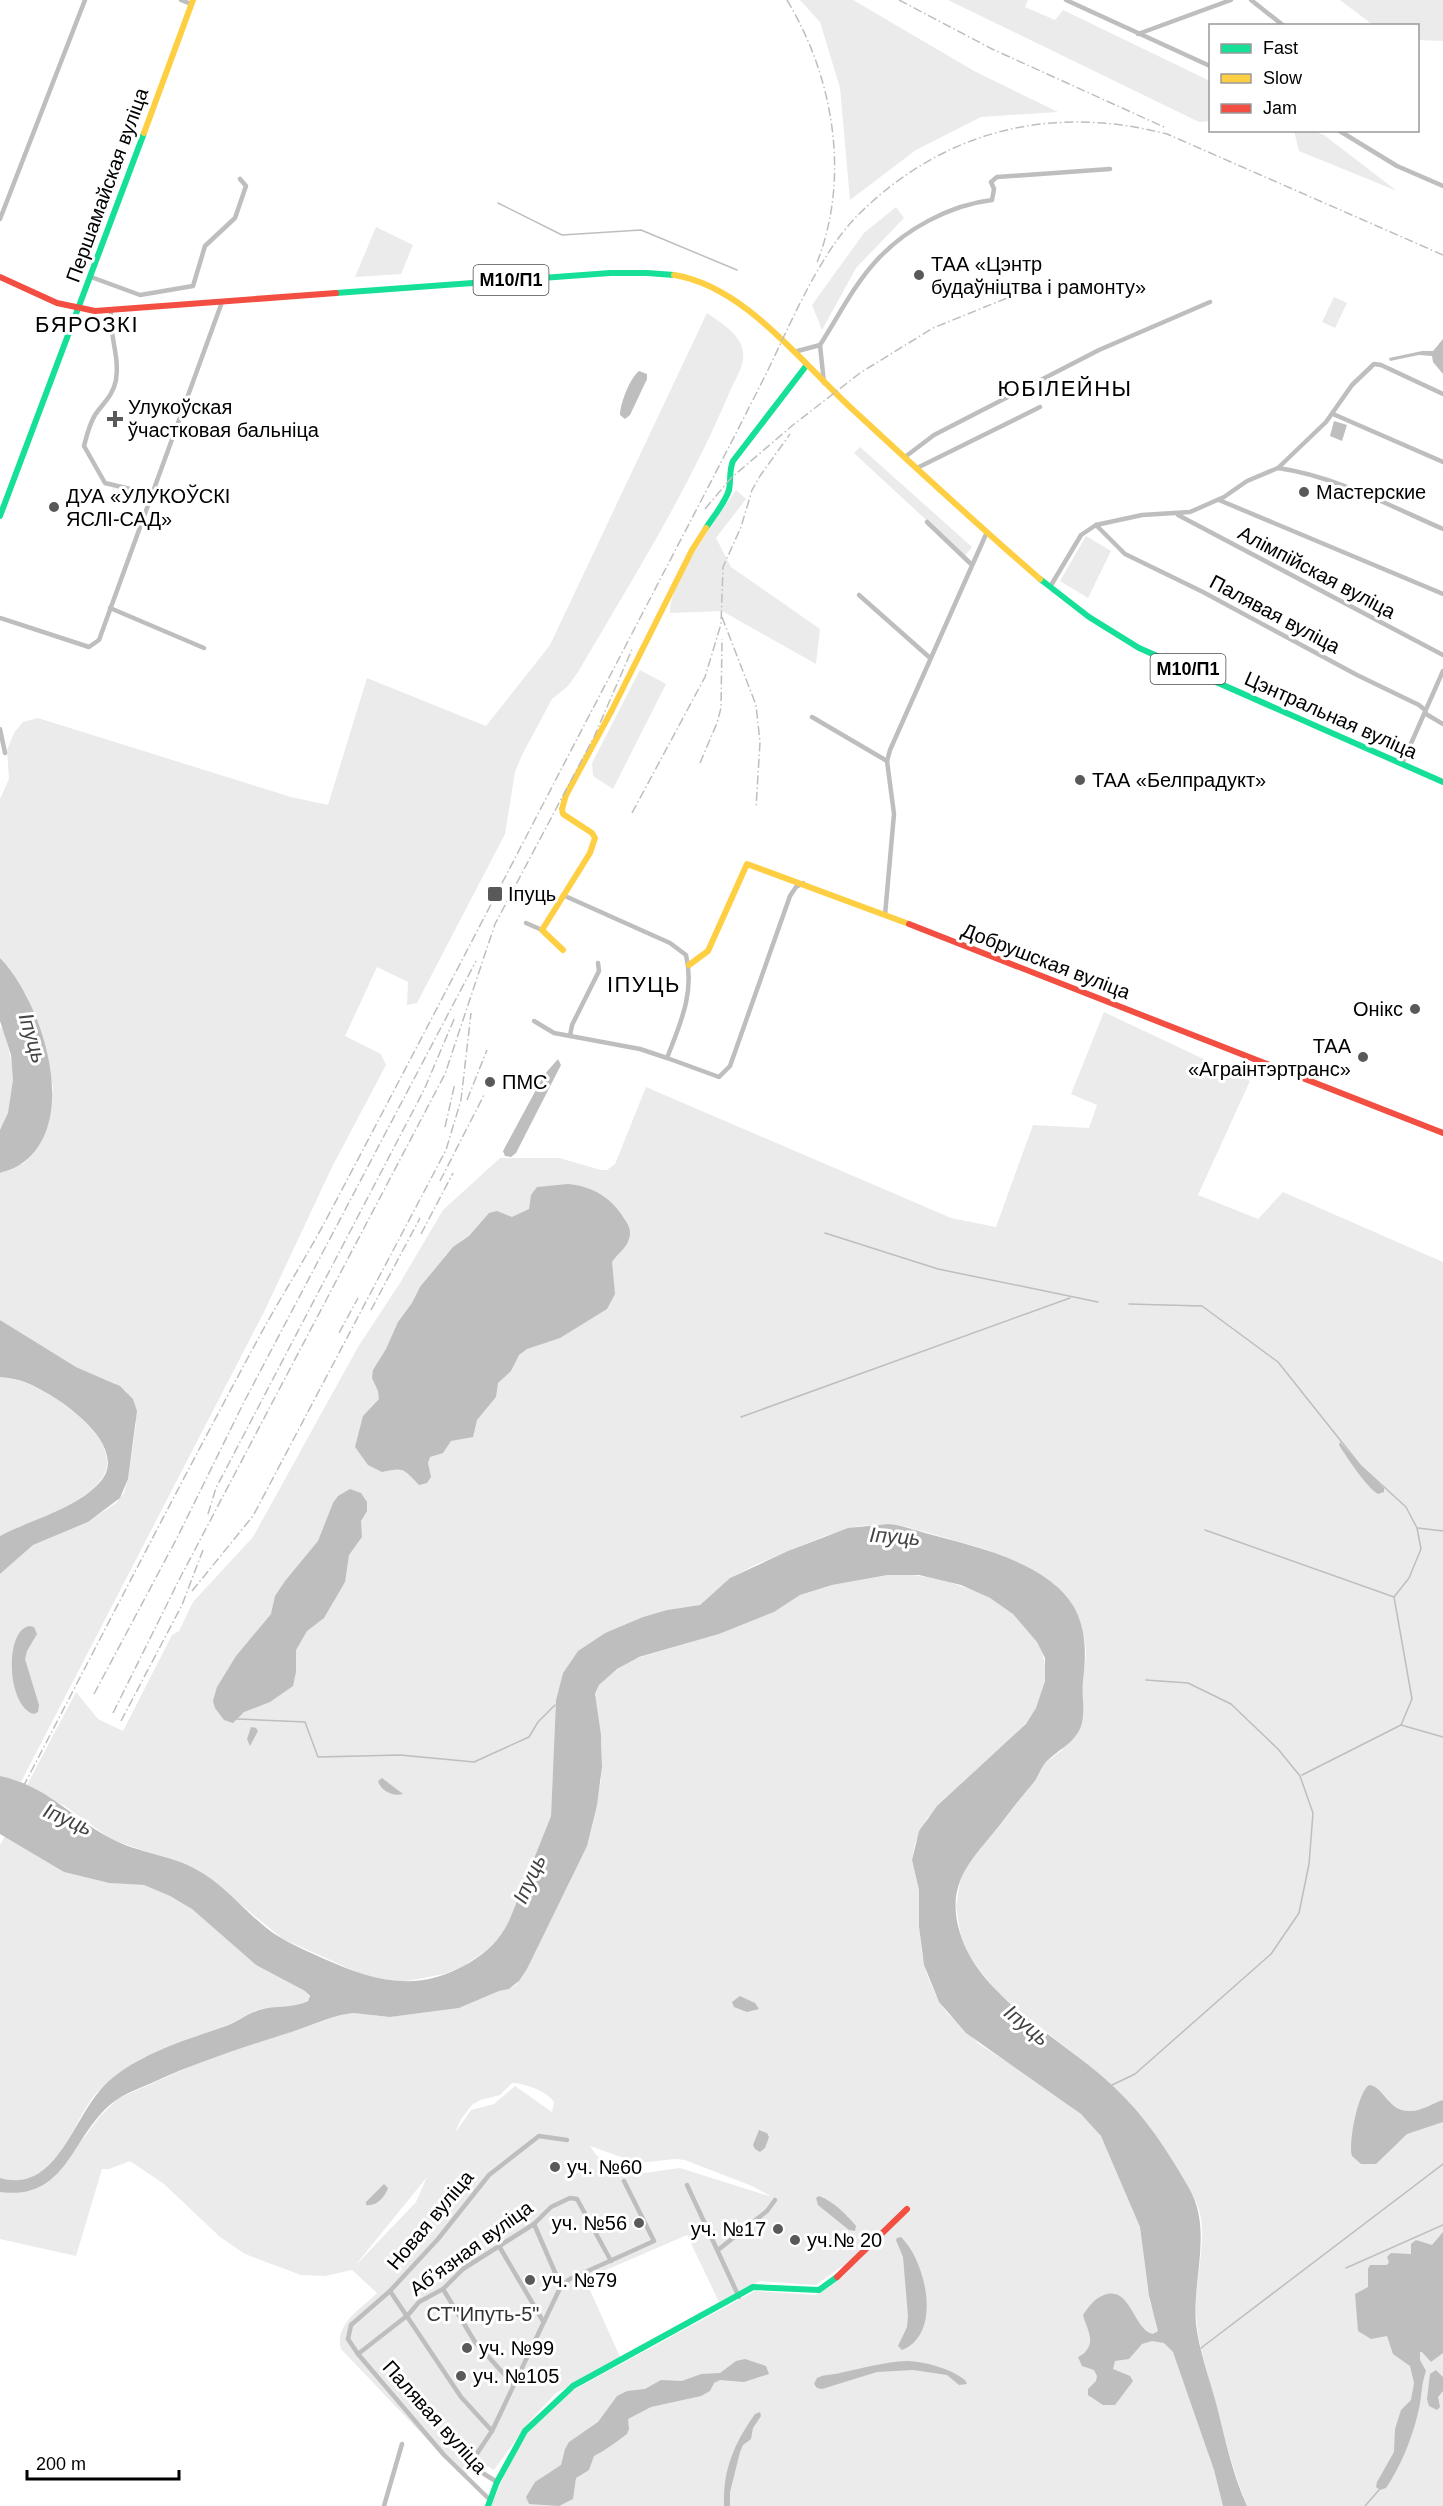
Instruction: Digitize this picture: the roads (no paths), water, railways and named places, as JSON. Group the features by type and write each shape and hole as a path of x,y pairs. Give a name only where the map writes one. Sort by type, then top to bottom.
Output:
{"street":[{"path":"0,219 85,0"},
{"path":"181,0 192,2"},
{"path":"1066,0 1209,66"},
{"path":"1137,34 1231,0"},
{"path":"1251,0 1281,24"},
{"name":"Першамайская вуліца","path":"0,516 91,278 192,2"},
{"path":"1341,132 1397,166 1443,186"},
{"path":"824,383 820,345 865,274 888,249 953,208 992,200 994,189 991,182 997,177 1110,169"},
{"path":"91,278 140,295 193,286 206,246 235,218 246,186 240,179"},
{"name":"М10/П1","path":"0,277 57,303 78,309 111,311 533,278 622,274 680,275 698,281 727,296 794,352 824,383 1050,587"},
{"path":"0,618 89,648 99,640 222,302"},
{"path":"905,457 934,435 1099,350 1210,302"},
{"path":"111,311 110,322 118,363 116,381 112,394 88,427 84,446 105,483 151,494"},
{"path":"794,352 820,345"},
{"path":"1050,587 1081,535 1096,525 1142,515 1176,514 1201,508 1218,500 1247,480 1278,468 1333,414 1352,385 1374,364 1381,365 1443,394"},
{"path":"542,930 590,853 595,838 592,833 563,814 566,795 612,710 692,550 728,493 731,478 730,467 733,461 806,366"},
{"path":"917,468 1040,407"},
{"path":"1333,414 1443,462"},
{"path":"1278,468 1314,475 1443,529"},
{"path":"1218,500 1443,594"},
{"name":"Алімпійская вуліца","path":"1176,514 1443,656"},
{"path":"927,522 971,564"},
{"name":"Палявая вуліца","path":"1096,525 1125,554 1203,592 1356,675 1419,705 1425,710 1425,714 1443,724"},
{"path":"885,915 894,814 887,761 929,657 987,532"},
{"name":"Цэнтральная вуліца","path":"1050,587 1109,632 1139,648 1443,782"},
{"path":"859,595 929,657"},
{"path":"110,608 204,648"},
{"path":"1402,764 1443,671"},
{"path":"812,717 887,761"},
{"path":"0,729 5,753"},
{"name":"Добрушская вуліца","path":"689,965 708,951 747,864 803,883 1443,1133"},
{"path":"534,1021 554,1032 640,1049 719,1077 730,1066 742,1036 790,896 796,887 803,883"},
{"path":"565,896 677,946 687,955 688,1004 667,1058"},
{"path":"526,923 542,930 562,950"},
{"path":"570,1036 572,1025 599,971 598,963"},
{"name":"Новая вуліца","path":"358,2354 348,2339 351,2325 390,2291 438,2239 489,2175 539,2136 567,2140"},
{"path":"497,2482 482,2472 476,2464 476,2455 492,2431 561,2286 570,2279 654,2241 624,2181"},
{"path":"687,2185 739,2297"},
{"name":"Абʼязная вуліца","path":"358,2354 408,2315 419,2302 443,2289 462,2269 534,2224 551,2207 561,2201 570,2198 577,2199 610,2261"},
{"path":"718,2250 766,2211 775,2200"},
{"path":"489,2503 497,2482 525,2431 573,2386 739,2297 753,2287 819,2290 837,2277 907,2209"},
{"path":"534,2224 561,2286"},
{"path":"500,2246 543,2321"},
{"path":"443,2289 475,2342 513,2384"},
{"path":"390,2291 462,2397 492,2431"},
{"name":"Палявая вуліца","path":"358,2354 444,2455 489,2503"},
{"path":"384,2506 402,2444"}],"water":[{"path":"1443,339 1443,374 1433,362 1432,356 1419,355 1390,361 1389,358 1433,351"},
{"path":"639,371 647,374 647,379 630,415 625,419 620,415 622,404 629,385"},
{"path":"1334,421 1347,425 1342,441 1330,436"},
{"path":"0,958 15,977 29,1001 48,1059 52,1089 50,1117 41,1141 25,1161 0,1173 0,1130 8,1113 13,1080 11,1055 0,1021"},
{"path":"558,1059 561,1065 516,1153 511,1157 505,1156 503,1151 544,1075"},
{"path":"568,1184 585,1187 606,1198 618,1210 629,1227 628,1243 612,1262 615,1294 607,1309 560,1338 527,1349 519,1355 511,1371 498,1383 496,1397 477,1420 473,1437 451,1441 443,1453 430,1457 428,1463 431,1477 427,1483 419,1485 400,1470 382,1472 368,1465 355,1447 363,1416 379,1399 372,1378 373,1370 386,1349 398,1322 420,1287 453,1247 469,1236 489,1213 497,1211 512,1217 529,1209 531,1195 537,1187"},
{"path":"0,1320 76,1367 120,1386 133,1399 137,1411 128,1479 120,1498 88,1522 33,1545 0,1574 0,1536 80,1499 101,1481 108,1467 106,1452 98,1437 71,1409 27,1383 0,1377"},
{"path":"1340,1442 1384,1488 1384,1492 1378,1494 1373,1491 1342,1450"},
{"path":"350,1489 361,1493 367,1502 367,1511 361,1521 362,1537 349,1555 345,1582 324,1618 307,1631 296,1650 296,1672 293,1686 270,1702 244,1712 233,1723 224,1720 213,1701 217,1687 236,1656 271,1614 275,1596 285,1581 318,1541 333,1503 338,1496"},
{"path":"888,1524 986,1550 1027,1567 1062,1591 1078,1616 1085,1653 1083,1713 1079,1731 1045,1763 1034,1782 966,1869 956,1897 956,1914 960,1933 970,1956 985,1978 1026,2017 1094,2070 1125,2098 1155,2134 1189,2188 1200,2220 1201,2237 1196,2307 1197,2334 1229,2455 1247,2506 1223,2506 1214,2470 1173,2352 1164,2343 1152,2341 1142,2344 1129,2359 1115,2361 1113,2369 1130,2376 1133,2381 1115,2405 1103,2405 1088,2395 1088,2389 1096,2381 1097,2376 1094,2370 1082,2366 1078,2357 1089,2347 1090,2337 1083,2315 1089,2306 1104,2295 1120,2296 1146,2331 1153,2334 1158,2331 1149,2296 1140,2227 1101,2136 1081,2114 966,2033 939,2002 924,1965 919,1927 919,1890 912,1860 919,1831 937,1806 1026,1724 1036,1708 1045,1681 1045,1658 1037,1642 1013,1614 990,1598 961,1585 919,1575 888,1575 832,1585 800,1595 774,1612 719,1634 639,1657 617,1669 599,1685 595,1694 601,1735 602,1767 597,1805 587,1846 519,1981 509,1989 459,2008 390,2017 353,2013 341,2015 188,2068 133,2091 111,2104 97,2118 66,2164 40,2187 22,2192 0,2192 0,2178 20,2180 37,2174 51,2163 64,2147 97,2094 123,2070 151,2054 226,2026 255,2012 302,2003 308,2001 310,1996 305,1991 256,1965 192,1909 170,1896 144,1885 109,1883 64,1872 0,1834 0,1776 45,1794 110,1838 133,1848 170,1858 204,1874 222,1887 273,1933 303,1949 341,1966 377,1978 395,1981 431,1979 450,1973 482,1954 497,1940 509,1921 551,1816 556,1700 563,1673 578,1651 605,1633 643,1617 667,1610 700,1605 730,1578 788,1551 848,1528"},
{"path":"29,1626 34,1627 37,1634 25,1659 39,1705 38,1712 34,1714 25,1708 18,1698 12,1669 15,1641 21,1631"},
{"path":"251,1727 258,1731 250,1746 247,1739"},
{"path":"382,1778 403,1794 395,1795 385,1790 378,1781"},
{"path":"740,1996 755,2003 759,2009 747,2012 734,2007 732,2002"},
{"path":"1369,2085 1374,2086 1392,2104 1403,2110 1419,2110 1443,2100 1443,2122 1407,2134 1376,2164 1361,2164 1352,2156 1351,2140 1361,2097"},
{"path":"759,2130 767,2133 769,2137 765,2148 760,2152 753,2145"},
{"path":"384,2184 388,2188 385,2195 377,2203 366,2205 366,2202"},
{"path":"819,2196 844,2213 856,2226 855,2231 849,2230 818,2205 816,2198"},
{"path":"1443,2232 1443,2353 1431,2362 1420,2352 1420,2360 1426,2371 1416,2422 1396,2471 1386,2488 1380,2490 1376,2487 1377,2482 1394,2452 1395,2429 1401,2410 1411,2400 1414,2383 1410,2366 1393,2354 1387,2336 1371,2339 1358,2331 1355,2294 1368,2287 1370,2265 1387,2265 1389,2262 1387,2257 1391,2253 1411,2254 1411,2244 1416,2240 1432,2245"},
{"path":"901,2237 910,2248 917,2263 926,2296 923,2329 915,2342 902,2350 898,2346 907,2327 908,2316 903,2257 896,2240"},
{"path":"745,2359 766,2366 769,2374 744,2382 720,2380 714,2383 710,2391 701,2396 651,2407 628,2419 627,2434 594,2456 589,2470 576,2478 573,2499 559,2506 529,2504 526,2497 535,2482 561,2465 569,2442 598,2422 617,2396 627,2391 645,2389 661,2380 682,2381 701,2374 720,2373 736,2361"},
{"path":"907,2361 930,2364 945,2369 965,2380 967,2384 959,2385 947,2375 913,2370 877,2372 822,2389 817,2388 814,2384 817,2378 823,2376"},
{"path":"1436,2370 1443,2377 1443,2391 1438,2397 1440,2407 1437,2410 1429,2406 1427,2399 1430,2374"},
{"path":"760,2412 761,2416 753,2428 751,2439 743,2445 740,2452 730,2492 730,2506 724,2506 725,2480 731,2457 755,2414"}],"waterway":[{"path":"498,203 562,235 641,230 737,270"},
{"path":"825,1233 938,1269 1098,1302"},
{"path":"741,1417 1070,1298"},
{"path":"1129,1304 1202,1306 1278,1362 1360,1465 1406,1507 1417,1528 1421,1549 1409,1578 1394,1597"},
{"path":"1418,1528 1443,1531"},
{"path":"1205,1530 1394,1597 1412,1699 1401,1725"},
{"path":"1112,2085 1135,2074 1271,1954 1299,1913 1309,1864 1313,1813 1300,1776 1278,1749 1231,1704 1188,1683 1146,1680"},
{"path":"237,1719 305,1722 318,1757 400,1755 474,1762 529,1737 538,1722 555,1705"},
{"path":"1302,1775 1401,1725 1443,1737"},
{"path":"1201,2348 1443,2164"},
{"path":"1346,2268 1443,2225"},
{"path":"1365,2506 1379,2490"}],"railway":[{"path":"787,0 816,62 826,95 832,130 835,164 833,198 827,232 816,265"},
{"path":"899,0 992,49 1164,127"},
{"path":"0,1831 225,1400 320,1232 403,1074 727,451 815,274 842,233 857,216 890,187 925,163 962,144 1001,132 1041,124 1082,122 1124,125 1167,134 1443,255"},
{"path":"705,509 731,478 793,425 860,373 933,328 1017,294"},
{"path":"632,813 705,677 721,624 723,567 741,527 752,490 790,434"},
{"path":"722,617 756,705 760,742 756,808"},
{"path":"700,763 721,708 722,639"},
{"path":"113,1713 180,1578 445,1074 495,924 594,737 633,647"},
{"path":"94,1694 177,1538 244,1402 476,961"},
{"path":"192,1591 253,1516 446,1150 461,1100 471,1013"},
{"path":"208,1514 216,1488 424,1090 455,1017"},
{"path":"467,1100 487,1050"},
{"path":"445,1127 455,1083"},
{"path":"440,1181 485,1093"},
{"path":"421,1234 453,1173"},
{"path":"371,1310 420,1218"},
{"path":"339,1333 358,1298"},
{"path":"121,1721 182,1605 203,1550"}],"place":[{"name":"ТАА «Цэнтр будаўніцтва і рамонту»","path":"919,275"},
{"name":"Улукоўская ўчастковая бальніца","path":"115,419"},
{"name":"Мастерские","path":"1304,492"},
{"name":"ДУА «УЛУКОЎСКІ ЯСЛІ-САД»","path":"54,507"},
{"name":"ТАА «Белпрадукт»","path":"1080,780"},
{"name":"Іпуць","path":"495,894"},
{"name":"Онікс","path":"1415,1009"},
{"name":"ТАА «Аграінтэртранс»","path":"1363,1057"},
{"name":"ПМС","path":"490,1082"},
{"name":"уч. №60","path":"555,2167"},
{"name":"уч. №56","path":"639,2223"},
{"name":"уч. №17","path":"778,2229"},
{"name":"уч.№ 20","path":"795,2240"},
{"name":"уч. №79","path":"530,2280"},
{"name":"уч. №99","path":"467,2348"},
{"name":"уч. №105","path":"461,2376"}],"district":[{"name":"БЯРОЗКІ","path":"87,324"},
{"name":"ЮБІЛЕЙНЫ","path":"1065,388"},
{"name":"ІПУЦЬ","path":"644,984"}],"park label":[{"name":"СТ\"Ипуть-5\"","path":"483,2314"}]}
